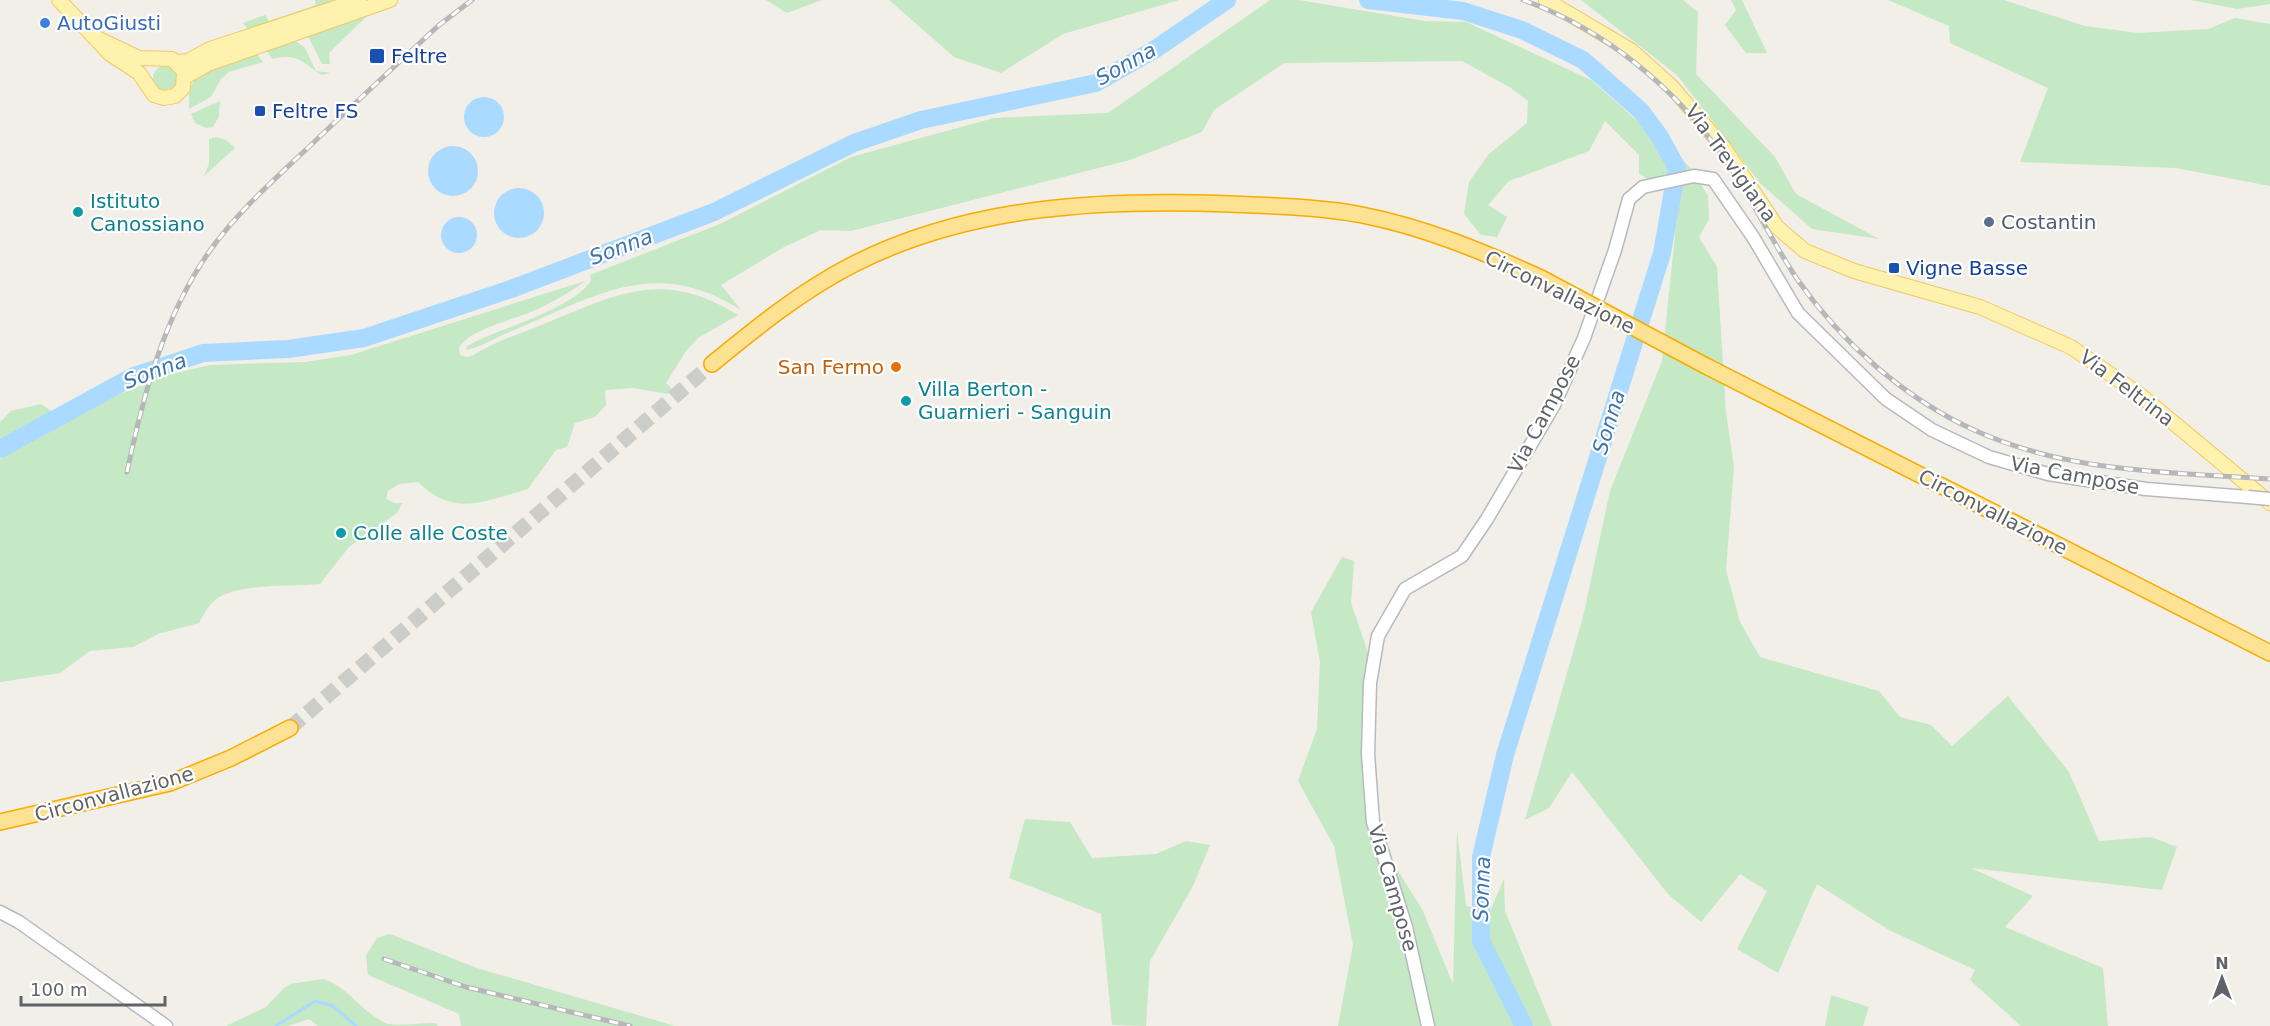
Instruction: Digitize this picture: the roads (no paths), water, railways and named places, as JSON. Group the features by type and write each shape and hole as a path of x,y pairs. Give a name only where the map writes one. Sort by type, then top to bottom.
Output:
{"highway":[{"name":"Circonvallazione","path":"712,364 778,310 853,264 938,230 997,215 1058,207 1126,202 1300,207 1362,215 1459,244 1541,278 1706,366 2270,653"},
{"name":"Circonvallazione","path":"0,822 170,783 231,758 290,728"}],"main road":[{"path":"59,0 110,54 135,69 154,95 164,98 179,92 185,77 208,64 390,0"},
{"path":"97,38 130,55 155,60 166,58 177,62 188,61 210,49 335,4 359,0"},
{"name":"Via Trevigiana","path":"1546,0 1615,39 1672,87 1724,148 1778,227 1794,243 1835,264 1933,292"},
{"path":"145,83 145,73 155,60"},
{"path":"177,62 185,77"},
{"name":"Via Feltrina","path":"1933,292 1998,314 2091,359 2139,394 2270,501"}],"street":[{"name":"Via Campose","path":"1427,1021 1406,927 1373,822 1368,742 1370,683 1378,636 1405,589 1462,556 1487,519 1554,405 1584,338 1615,250 1629,199 1643,187 1694,176 1713,179 1753,237 1798,313 1886,399 1932,430 1989,457 2048,474 2146,489 2248,497 2270,501"},
{"path":"0,912 19,922 166,1026"}],"water":[{"path":"484,97 498,103 504,117 498,131 484,137 470,131 464,117 470,103"},
{"path":"448,146 458,146 471,153 478,166 478,176 471,189 458,196 448,196 439,192 432,185 428,176 428,166 432,157 439,150"},
{"path":"514,188 524,188 537,195 544,208 544,218 537,231 524,238 514,238 505,234 498,227 494,218 494,208 498,199 505,192"},
{"path":"459,217 471,223 477,235 471,247 459,253 447,247 441,235 447,223"}],"waterway":[{"name":"Sonna","path":"0,449 134,376 203,353 288,349 364,338 511,289 714,212 854,143 921,120 1096,83 1154,50 1227,0"},
{"name":"Sonna","path":"1368,0 1463,11 1522,30 1583,60 1641,111 1660,137 1677,168 1662,253 1505,755 1481,857 1481,941 1524,1026"},
{"path":"276,1026 315,1001 333,1006 356,1026"},
{"path":"1515,1026 1522,1024"}],"tunnel":[{"path":"290,728 712,364"}],"railway":[{"path":"127,472 148,386 167,330 179,303 209,252 232,223 271,182 438,26 472,0"},
{"path":"1523,0 1553,12 1609,44 1636,63 1683,107 1724,158 1797,279 1815,303 1854,346 1899,385 1923,402 1974,430 2010,444 2082,463 2157,472 2270,479"},
{"path":"384,959 466,987 630,1026"}],"place":[{"name":"AutoGiusti","path":"45,23"},
{"name":"Feltre","path":"377,56"},
{"name":"Feltre FS","path":"260,111"},
{"name":"Istituto Canossiano","path":"78,212"},
{"name":"Costantin","path":"1989,222"},
{"name":"Vigne Basse","path":"1894,268"},
{"name":"San Fermo","path":"896,367"},
{"name":"Villa Berton - Guarnieri - Sanguin","path":"906,401"},
{"name":"Colle alle Coste","path":"341,533"}]}
